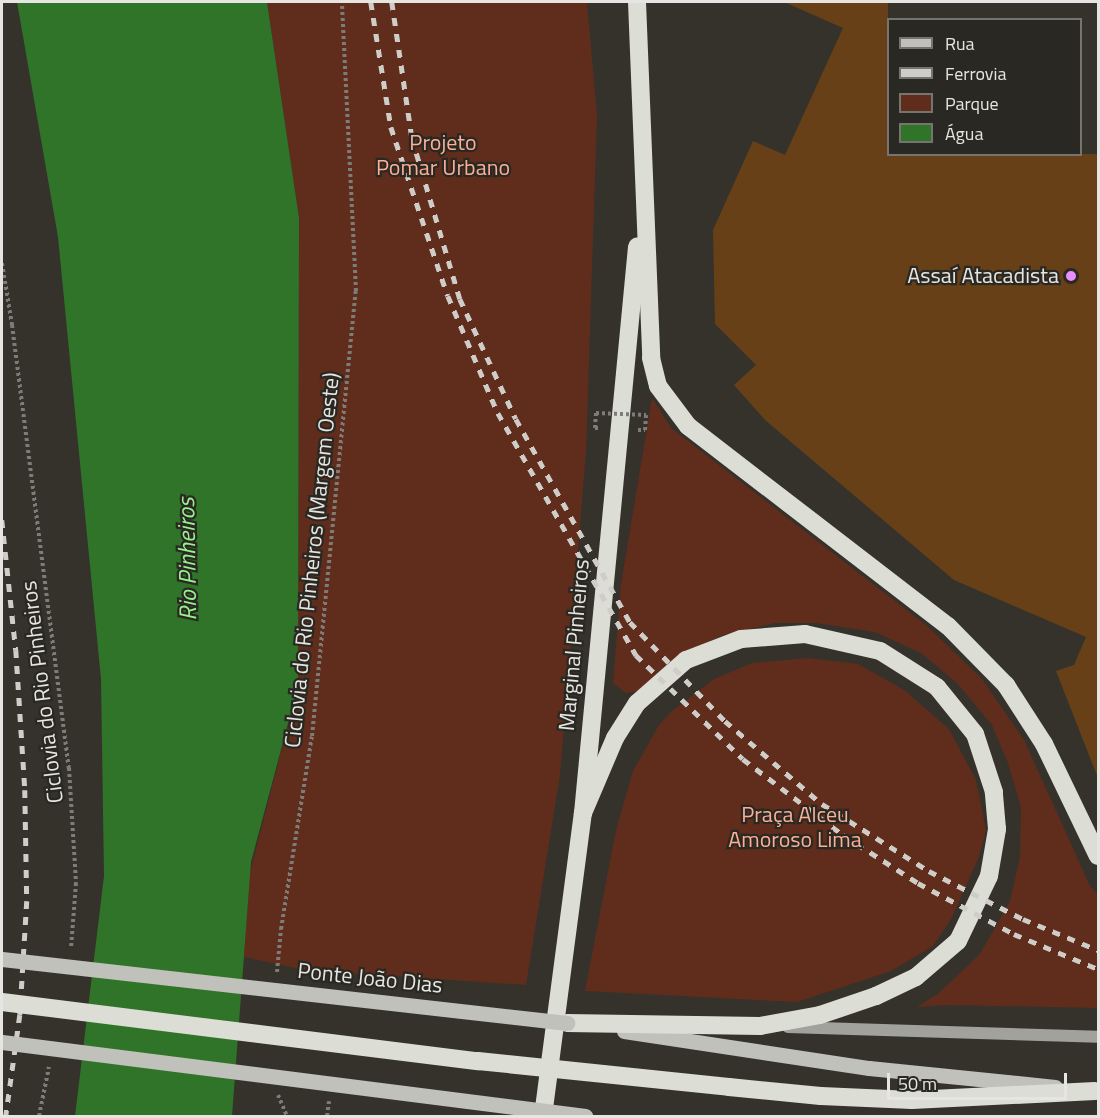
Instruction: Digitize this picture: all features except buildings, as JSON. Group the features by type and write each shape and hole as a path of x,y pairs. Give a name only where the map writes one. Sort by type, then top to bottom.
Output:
{"highway":[{"path":"637,2 651,358 658,386 688,426 948,626 1005,685 1044,744 1098,856"},
{"name":"Marginal Pinheiros","path":"543,1116 583,813 644,176"},
{"path":"567,1023 760,1026 820,1015 876,996 916,977 958,941 989,876 998,829 994,792 975,734 937,687 880,651 805,634 741,639 686,660 637,703 615,738 583,813"},
{"path":"2,1002 478,1061 821,1096 912,1100 1096,1091"}],"main road":[{"name":"Ponte João Dias","path":"2,959 567,1023 869,1068 1096,1091"},
{"path":"760,1026 1098,1036"},
{"path":"2,1042 585,1116"}],"path":[{"name":"Ciclovia do Rio Pinheiros (Margem Oeste)","path":"277,976 281,929 312,736 356,291 342,2"},
{"name":"Ciclovia do Rio Pinheiros","path":"2,263 69,768 76,883 71,952"},
{"path":"595,428 596,413 646,415 645,430"},
{"path":"39,1116 50,1058"},
{"path":"278,1091 287,1116"}],"green space":[{"name":"Projeto Pomar Urbano","path":"267,2 587,2 597,115 586,451 560,775 526,985 305,970 244,957 250,872 298,686 299,218"},
{"path":"652,398 671,428 926,625 982,679 1024,740 1090,886 1098,895 1098,1008 947,1005 917,1007 939,993 980,954 1010,901 1020,857 1021,807 1008,763 992,725 957,683 921,653 875,632 816,623 775,623 723,635 675,658 639,691 626,693 613,683 621,584"},
{"name":"Praça Alceu Amoroso Lima","path":"808,658 858,664 904,690 949,729 976,780 986,830 979,857 951,919 933,946 891,971 797,1002 585,991 616,830 633,771 659,725 672,711 714,679 752,663"}],"water":[{"name":"Rio Pinheiros","path":"17,2 267,2 299,218 298,686 251,862 232,1116 75,1116 104,876 101,679 58,237"}],"railway":[{"path":"371,2 391,127 448,296 498,413 636,655 743,759 843,835 918,883 1014,934 1098,969"},
{"path":"392,2 412,138 460,299 516,419 630,622 725,721 822,804 929,871 1023,919 1098,950"},
{"path":"2,520 16,650 25,790 27,901 20,1015 6,1116"}],"place":[{"name":"Assaí Atacadista","path":"1071,276"}]}
